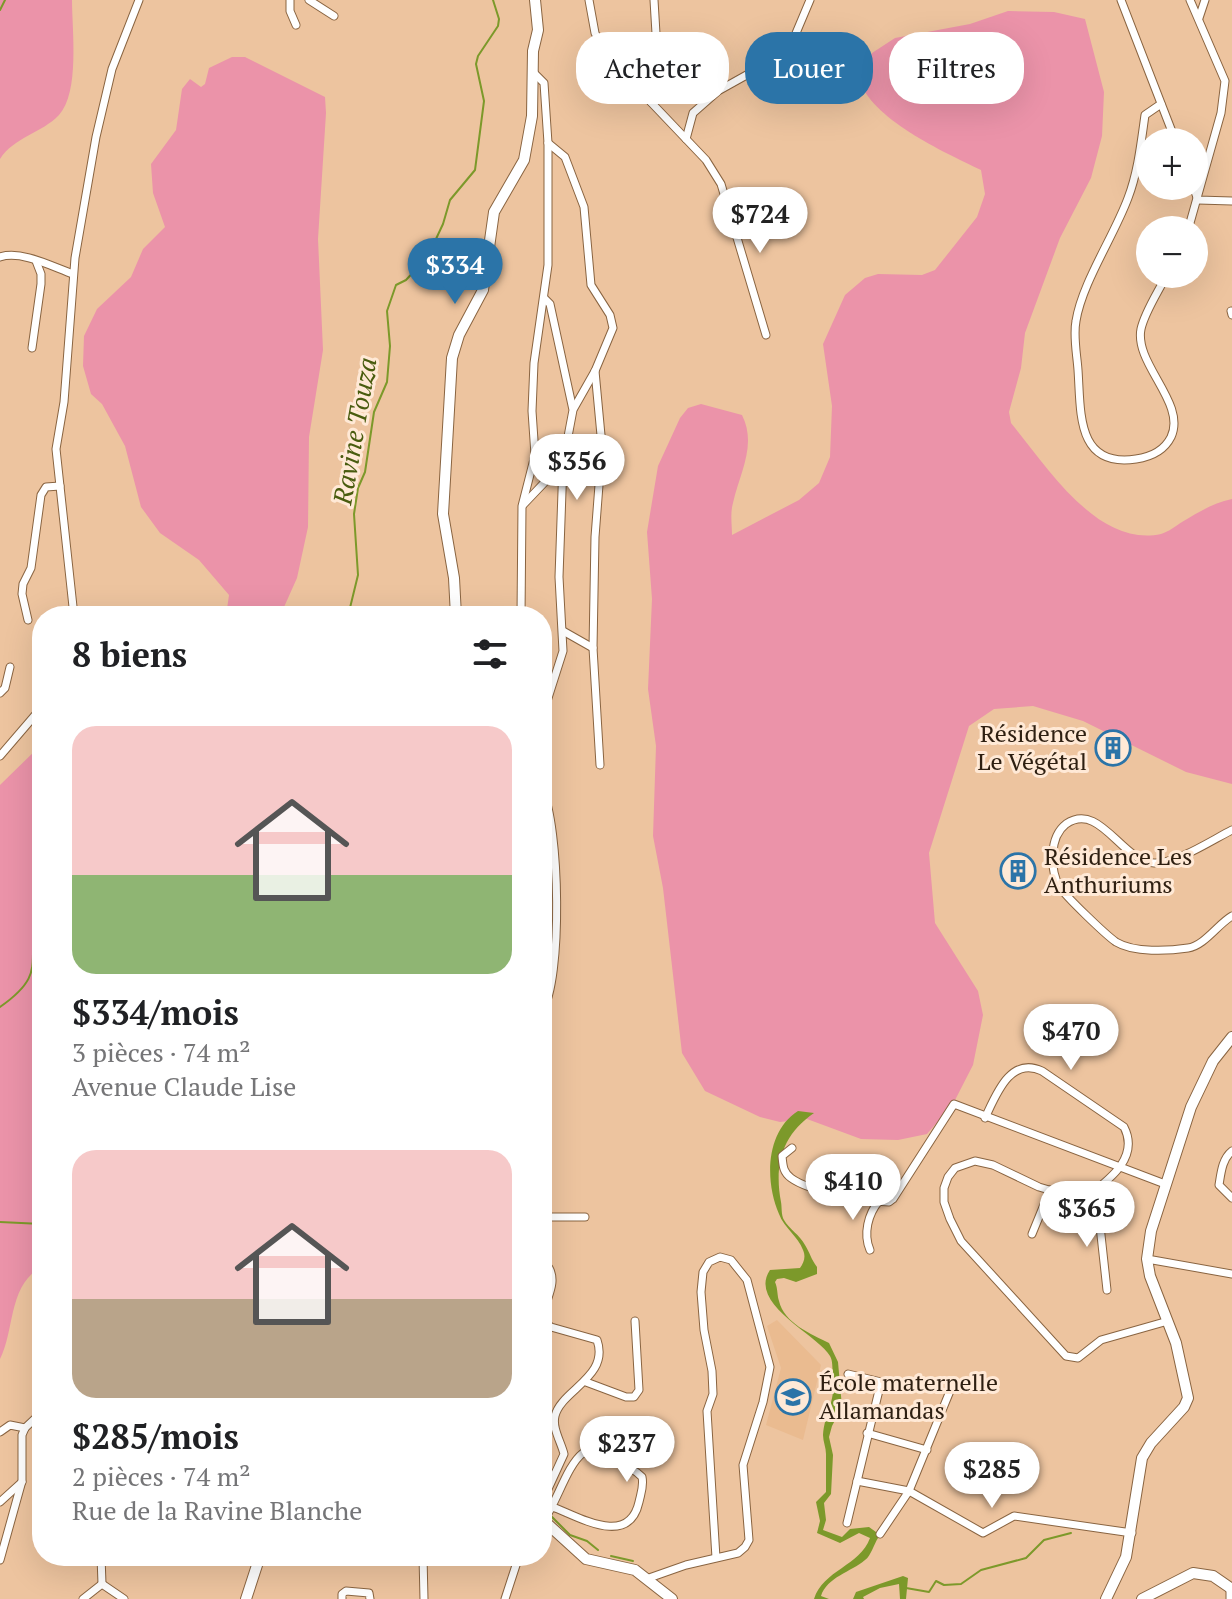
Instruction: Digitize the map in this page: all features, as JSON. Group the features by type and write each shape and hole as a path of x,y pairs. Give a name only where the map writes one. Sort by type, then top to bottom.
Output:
{"street":[{"path":"73,606 56,449 64,402 73,274 99,123 112,69 139,0"},
{"path":"290,0 290,11 296,25"},
{"path":"309,0 334,16"},
{"path":"589,0 595,32"},
{"path":"654,0 656,32"},
{"path":"686,139 693,113 718,91 777,58 791,45 810,0"},
{"path":"1121,0 1170,128"},
{"path":"1190,0 1229,80 1208,162"},
{"path":"1199,18 1205,0"},
{"path":"455,606 443,514 452,358 459,335 483,290 498,201 520,171 524,160 532,116 538,1"},
{"path":"521,606 522,506 535,455 532,411 534,363 548,265 548,143 544,83 534,73"},
{"path":"653,104 706,160 721,184 766,335"},
{"path":"1160,288 1141,328 1141,346 1171,411 1174,425 1170,438 1152,455 1115,460 1100,455 1088,443 1081,415 1075,322 1129,198 1138,165 1145,115 1161,104"},
{"path":"548,143 565,157 584,207 591,285 610,315 613,328 595,371 573,410 563,463 559,577 563,651 552,686"},
{"path":"1193,216 1198,200 1232,201"},
{"path":"0,257 6,255 36,261 73,274"},
{"path":"32,348 41,284 36,261"},
{"path":"544,298 550,304 573,410"},
{"path":"595,371 602,446 595,537 593,648 600,765"},
{"path":"522,506 563,463"},
{"path":"28,620 23,584 31,568 41,495 46,487 60,486"},
{"path":"563,631 593,648"},
{"path":"0,693 5,688 10,667"},
{"path":"0,756 32,719"},
{"path":"1232,830 1172,860 1152,863 1133,856 1100,824 1080,819 1067,824 1060,831 1055,839 1052,858 1055,876 1063,891 1116,942 1131,947 1192,948 1232,916"},
{"path":"552,822 557,867 552,992"},
{"path":"1106,1599 1126,1557 1142,1458 1188,1398 1180,1358 1150,1276 1147,1259 1151,1231 1191,1107 1213,1061 1232,1037"},
{"path":"985,1118 1010,1074 1023,1068 1036,1068 1124,1127 1128,1143 1122,1168 1083,1200"},
{"path":"792,1148 782,1156 783,1170 790,1178 816,1189 889,1202 954,1104 1165,1184"},
{"path":"1232,1151 1228,1152 1221,1168 1219,1185 1232,1198"},
{"path":"1107,1290 1100,1226 1083,1200 975,1161 961,1164 951,1172 944,1195 950,1219 961,1241 1066,1356 1078,1358 1101,1340 1168,1321"},
{"path":"1032,1234 1050,1190"},
{"path":"870,1250 865,1234 879,1201"},
{"path":"552,1217 585,1217"},
{"path":"649,1578 738,1553 749,1540 743,1465 763,1402 770,1367 747,1280 731,1260 720,1257 709,1262 703,1272 701,1292 712,1371 713,1394 707,1411 716,1558"},
{"path":"1147,1259 1232,1274"},
{"path":"586,1382 634,1397 639,1390 635,1321"},
{"path":"552,1327 597,1340 600,1355 586,1382 555,1412 554,1422 564,1454 552,1480"},
{"path":"847,1523 881,1382 848,1374"},
{"path":"880,1534 909,1491 950,1391"},
{"path":"0,1560 22,1481 25,1428 32,1421"},
{"path":"0,1432 10,1425 25,1428"},
{"path":"867,1433 927,1450"},
{"path":"583,1453 592,1453 633,1470 642,1477 637,1511 625,1525 615,1528 596,1525 553,1507 575,1461 583,1453"},
{"path":"16,1506 2,1501 22,1481"},
{"path":"857,1481 909,1491 983,1533 1014,1516 1132,1533"},
{"path":"552,1528 586,1559 621,1565 649,1578 672,1599"},
{"path":"101,1566 102,1584"},
{"path":"246,1599 257,1566"},
{"path":"423,1566 424,1599"},
{"path":"505,1599 516,1566"},
{"path":"1142,1599 1193,1573 1213,1576 1231,1588 1230,1599"},
{"path":"83,1599 102,1584"},
{"path":"102,1584 124,1599"},
{"path":"342,1599 346,1591 369,1593 370,1599"}],"shaded area":[{"path":"0,0 72,0 73,44 72,76 66,105 52,121 13,145 0,159"},
{"path":"1008,11 1054,12 1085,19 1104,92 1102,136 1091,178 1060,238 1025,333 1021,368 1009,412 1011,423 1075,500 1115,528 1138,535 1161,534 1206,508 1232,499 1232,784 1186,772 1083,721 1033,706 994,709 969,726 929,853 935,923 978,991 983,1015 973,1065 953,1104 927,1134 898,1140 861,1139 807,1119 780,1122 760,1117 705,1091 682,1053 663,888 653,836 656,746 648,689 652,599 647,532 658,466 680,418 688,408 701,404 742,415 746,426 748,448 732,507 732,535 799,500 819,483 830,457 832,406 823,344 845,295 865,278 878,274 922,275 935,270 977,217 985,194 981,170 929,144 892,120 873,102 873,52 889,42 889,104 1024,104 1024,32 927,32 970,24"},
{"path":"232,57 245,57 325,97 318,239 323,350 309,437 308,527 297,578 284,606 227,606 229,595 199,560 160,533 141,507 125,446 102,404 91,394 83,366 84,336 97,309 131,277 143,249 165,227 153,193 151,164 176,130 182,89 190,79 201,87 205,84 209,68"},
{"path":"32,754 32,1274 18,1296 0,1359 0,785"},
{"path":"798,1111 814,1113 794,1131 788,1141 780,1163 779,1188 783,1218 807,1248 817,1267 817,1274 796,1282 784,1278 775,1282 786,1316 799,1327 829,1343 838,1362 842,1407 829,1437 833,1455 831,1494 824,1503 826,1520 823,1530 842,1537 850,1529 869,1527 878,1538 867,1558 828,1584 821,1596 829,1599 814,1599 825,1581 858,1555 870,1538 859,1533 840,1543 817,1533 820,1521 816,1502 826,1492 823,1435 834,1384 832,1360 823,1348 787,1318 776,1307 765,1283 770,1270 800,1268 804,1259 801,1245 779,1214 770,1173 779,1131"},
{"name":"École maternelle Allamandas","path":"777,1320 821,1365 803,1440 766,1425 781,1368 767,1326"},
{"path":"903,1576 908,1578 906,1599 900,1599 899,1584 880,1588 864,1599 853,1599 856,1592"}],"waterway":[{"path":"0,10 5,0"},
{"name":"Ravine Touza","path":"350,606 358,575 354,514 358,488 365,472 374,412 387,382 390,346 387,311 396,285 406,280 428,256 450,200 475,170 484,101 476,64 498,26 493,0"},
{"name":"Ravine Touza","path":"0,1007 26,983 32,968"},
{"path":"0,1222 32,1224"},
{"path":"552,1517 570,1535 587,1541 598,1550"},
{"path":"906,1588 929,1592 936,1581 944,1585 961,1584 981,1570 1026,1558 1044,1540 1071,1533"},
{"path":"611,1556 633,1561"}],"place":[{"name":"Résidence Le Végétal","path":"1113,748"},
{"name":"Résidence Les Anthuriums","path":"1018,871"},
{"name":"École maternelle Allamandas","path":"793,1397"}]}
